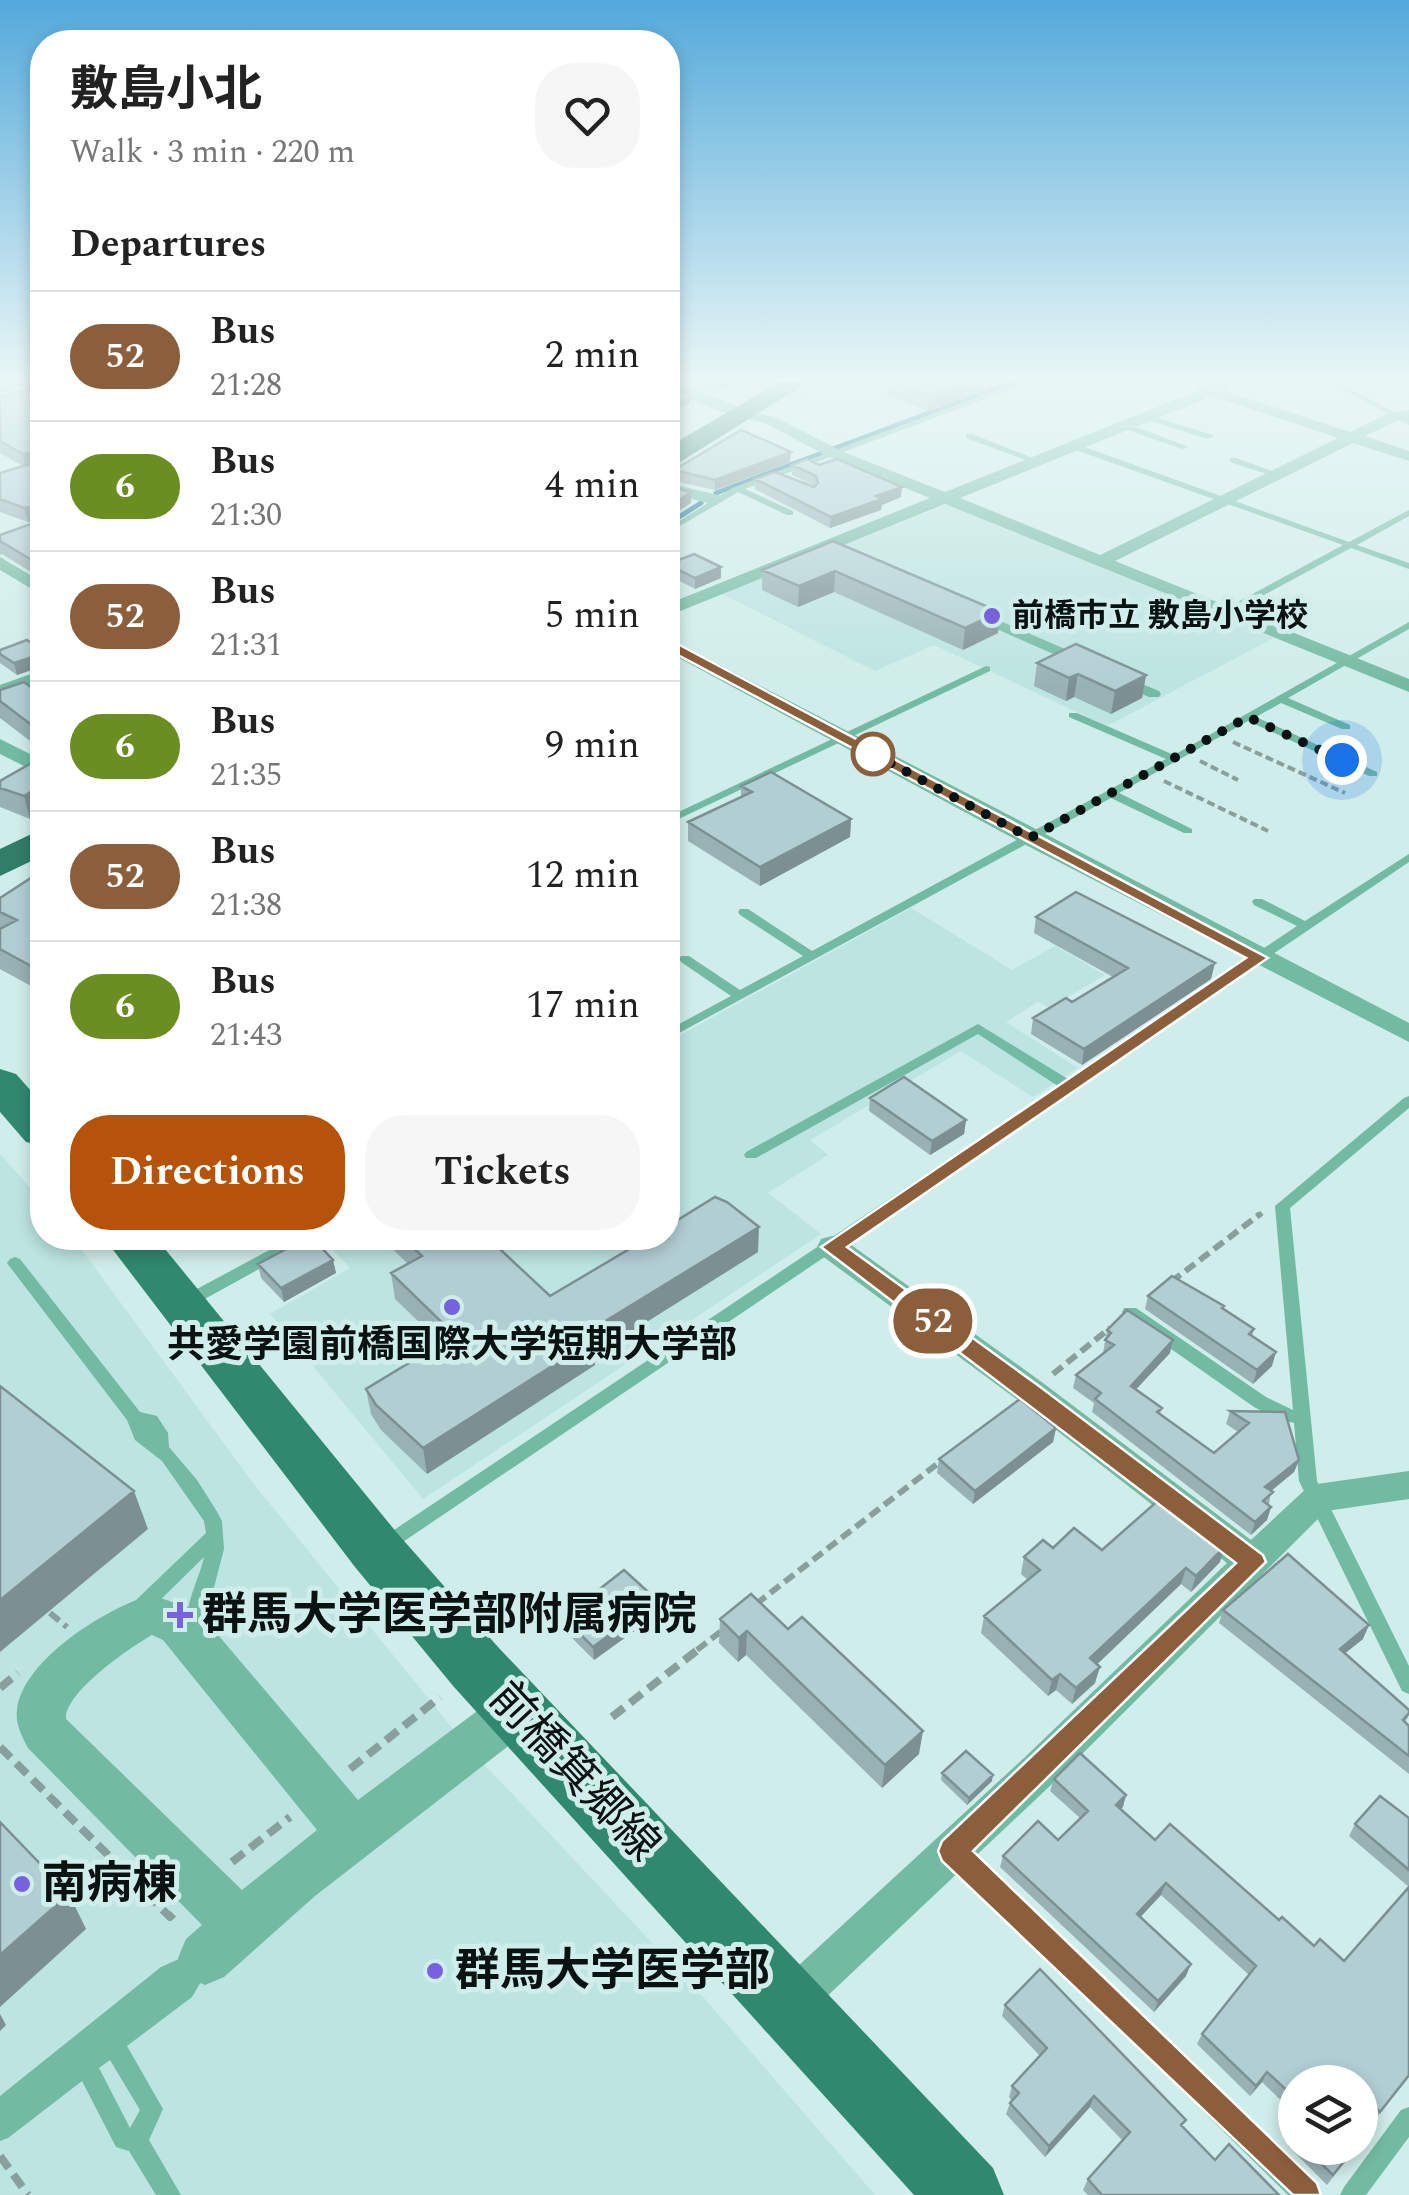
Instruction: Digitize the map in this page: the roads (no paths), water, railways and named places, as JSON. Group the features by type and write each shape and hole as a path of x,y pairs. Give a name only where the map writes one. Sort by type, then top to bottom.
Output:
{"highway":[{"path":"0,846 30,829"},
{"path":"0,865 30,847"}],"main road":[{"name":"前橋箕郷線","path":"138,1250 376,1550 517,1710 966,2195"}],"street":[{"path":"911,484 1409,686"},
{"path":"680,606 840,549 984,484"},
{"path":"1100,561 1256,484"},
{"path":"680,491 716,500"},
{"path":"0,562 30,582"},
{"path":"959,607 1154,694"},
{"path":"680,650 1409,1034"},
{"path":"4,685 30,679"},
{"path":"0,745 30,762"},
{"path":"832,1247 1254,1562"},
{"path":"788,2004 1314,1501 1322,1495 1409,1485"},
{"path":"354,1835 194,1641 168,1618 152,1615 130,1620 55,1685 43,1702 40,1720 45,1732 204,1888 222,1941 517,1710"}],"lane":[{"path":"680,523 750,484"},
{"path":"1182,484 1409,566"},
{"path":"738,489 790,513"},
{"path":"1226,612 1409,513"},
{"path":"1389,524 1409,531"},
{"path":"680,1028 1148,773 1409,625"},
{"path":"680,815 986,669"},
{"path":"1281,699 1346,727"},
{"path":"1073,715 1178,756"},
{"path":"1248,717 1372,774"},
{"path":"1110,793 1188,832"},
{"path":"376,1550 1409,857"},
{"path":"1258,902 1306,926"},
{"path":"744,912 811,956"},
{"path":"685,958 740,996"},
{"path":"751,1155 978,1028 1070,1087"},
{"path":"1407,1677 1314,1501 1308,1481 1282,1206 1409,1101"},
{"path":"181,1305 281,1250"},
{"path":"15,1263 135,1418 136,1430 146,1442 161,1449 212,1519 216,1558 194,1621 194,1641"},
{"path":"1130,1312 1260,1402 1282,1414 1302,1418"},
{"path":"130,1620 213,1537"},
{"path":"952,1851 1305,2195"},
{"path":"0,2130 42,2094 87,2067 184,1990 222,1941"},
{"path":"0,2110 170,1975 222,1941"},
{"path":"114,2045 152,2109 136,2141"},
{"path":"87,2067 124,2139 136,2141 170,2195"},
{"path":"1352,2195 1409,2118"}],"waterway":[{"path":"716,493 739,484"},
{"path":"680,516 701,503"}],"place":[{"name":"前橋市立 敷島小学校","path":"992,616"},
{"name":"共愛学園前橋国際大学短期大学部","path":"452,1307"},
{"name":"群馬大学医学部附属病院","path":"180,1615"},
{"name":"南病棟","path":"22,1884"},
{"name":"群馬大学医学部","path":"435,1971"}]}
